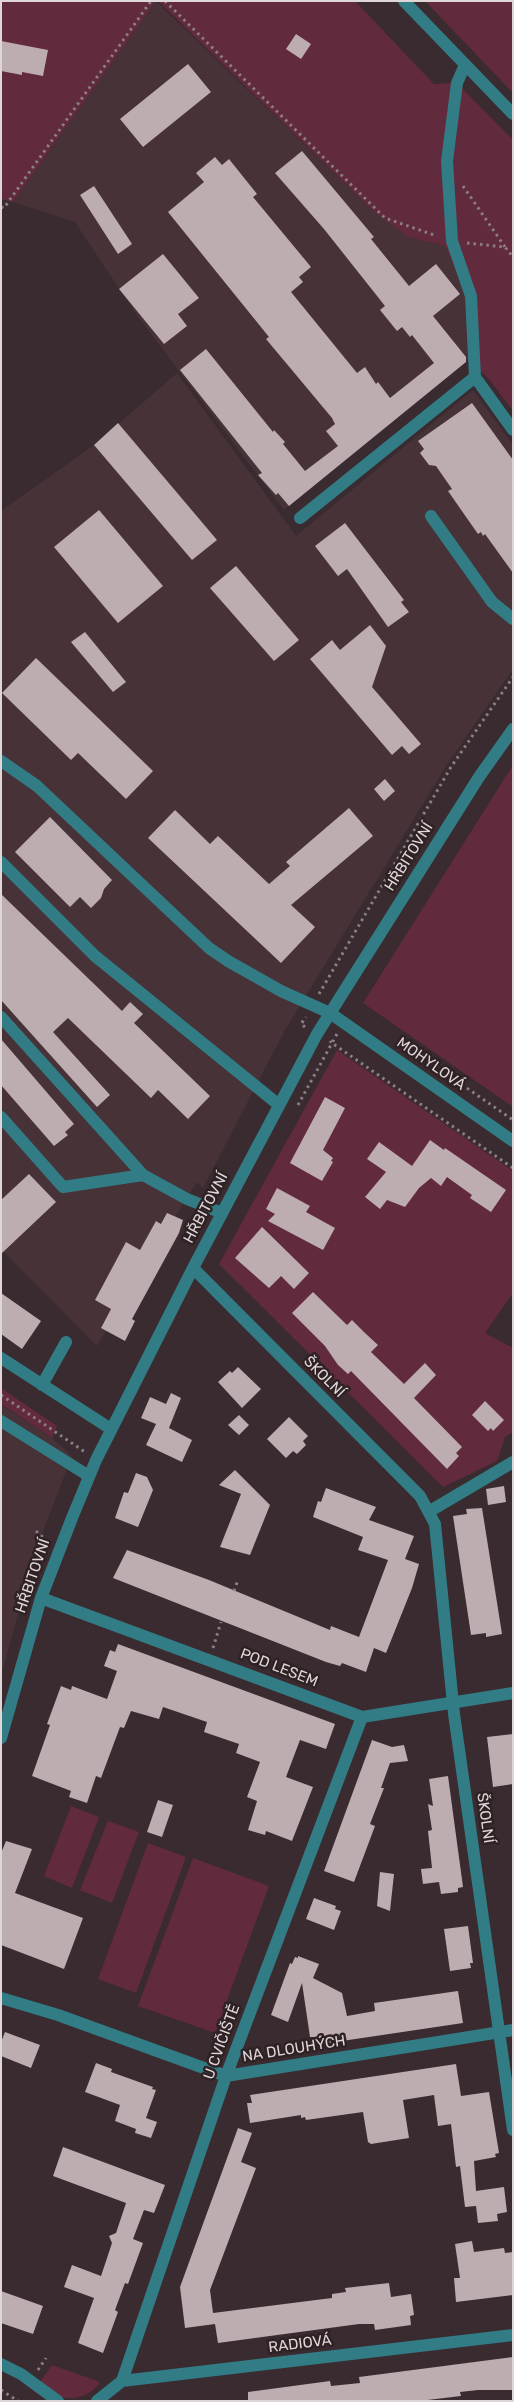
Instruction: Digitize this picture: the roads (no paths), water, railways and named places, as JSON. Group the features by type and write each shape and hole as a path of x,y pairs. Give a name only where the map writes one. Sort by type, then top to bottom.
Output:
{"street":[{"path":"404,1 513,114"},
{"path":"465,65 457,83 447,161 452,241 470,296 474,377 513,430"},
{"path":"300,518 474,377"},
{"path":"431,516 492,602 513,619"},
{"name":"HŘBITOVNÍ","path":"1,1738 41,1598 89,1476 111,1429 222,1213 330,1014 479,777 513,729"},
{"name":"MOHYLOVÁ","path":"1,761 37,786 209,948 281,991 330,1014 513,1141"},
{"path":"1,862 95,956 280,1105"},
{"path":"1,1017 143,1174 187,1199 222,1213"},
{"path":"1,1117 63,1187 143,1174"},
{"name":"ŠKOLNÍ","path":"193,1268 420,1496 430,1511 435,1524 452,1701 513,2130"},
{"path":"42,1385 66,1342"},
{"path":"1,1358 111,1429"},
{"path":"1,1421 89,1476"},
{"path":"430,1511 513,1462"},
{"name":"POD LESEM","path":"41,1598 362,1717"},
{"path":"362,1717 452,1701 513,1693"},
{"name":"U CVIČIŠTĚ","path":"122,2381 226,2076 362,1717"},
{"name":"NA DLOUHÝCH","path":"1,1998 58,2015 226,2076 513,2030"},
{"name":"RADIOVÁ","path":"122,2381 513,2334"},
{"path":"1,2364 21,2374 58,2401"},
{"path":"97,2401 122,2381"}]}
